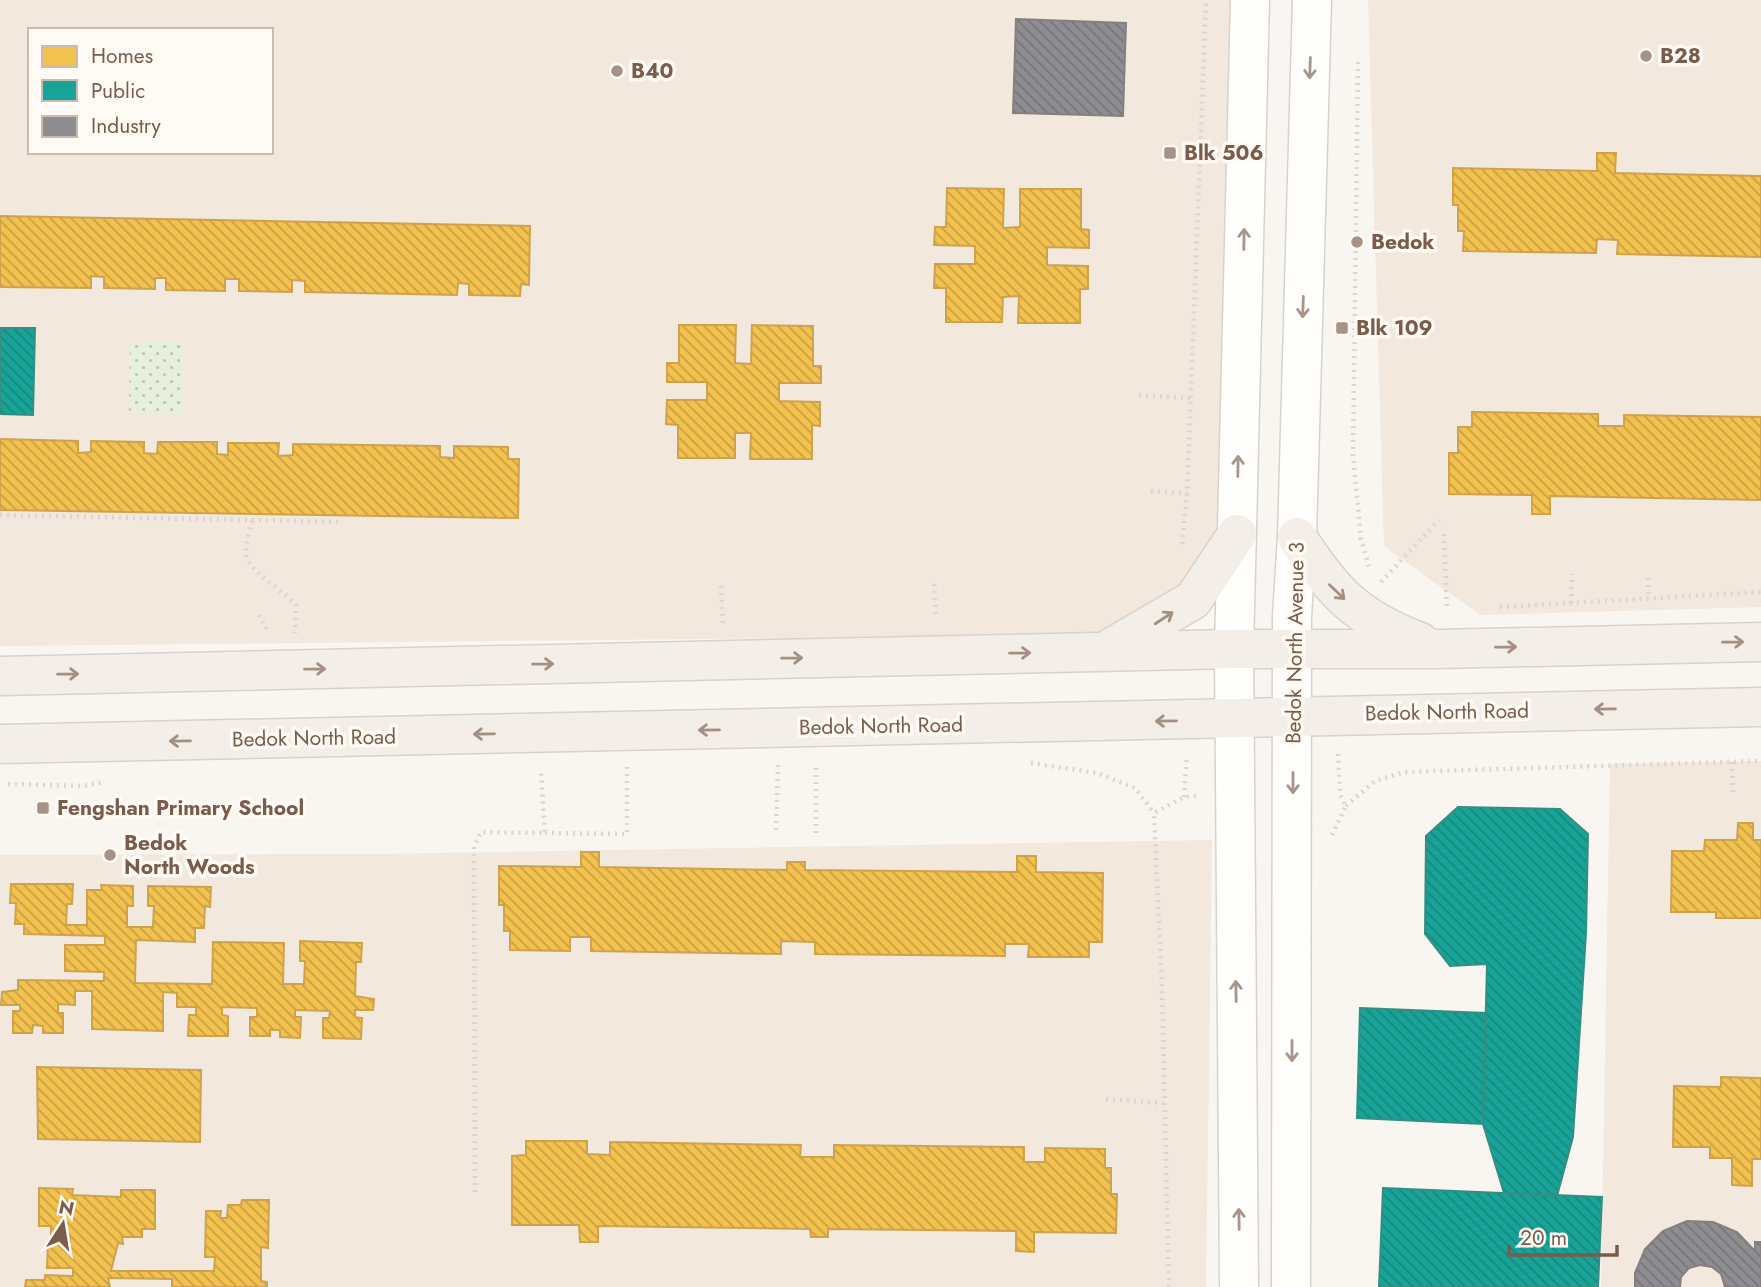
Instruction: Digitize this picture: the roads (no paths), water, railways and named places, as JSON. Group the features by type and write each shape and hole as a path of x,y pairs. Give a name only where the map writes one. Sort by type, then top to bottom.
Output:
{"main road":[{"path":"1239,1287 1234,649 1250,0"},
{"name":"Bedok North Avenue 3","path":"1291,1287 1292,616 1297,537 1312,0"},
{"path":"1104,651 1193,600 1237,534"},
{"path":"1297,537 1325,580 1350,604 1380,627 1438,649"},
{"path":"0,676 1104,651 1438,649 1761,642"},
{"name":"Bedok North Road","path":"0,744 1761,707"}],"place":[{"name":"B28","path":"1646,56"},
{"name":"B40","path":"617,71"},
{"name":"Blk 506","path":"1170,153"},
{"name":"Bedok","path":"1357,242"},
{"name":"Blk 109","path":"1342,328"},
{"name":"Fengshan Primary School","path":"43,808"},
{"name":"Bedok North Woods","path":"110,855"}]}
